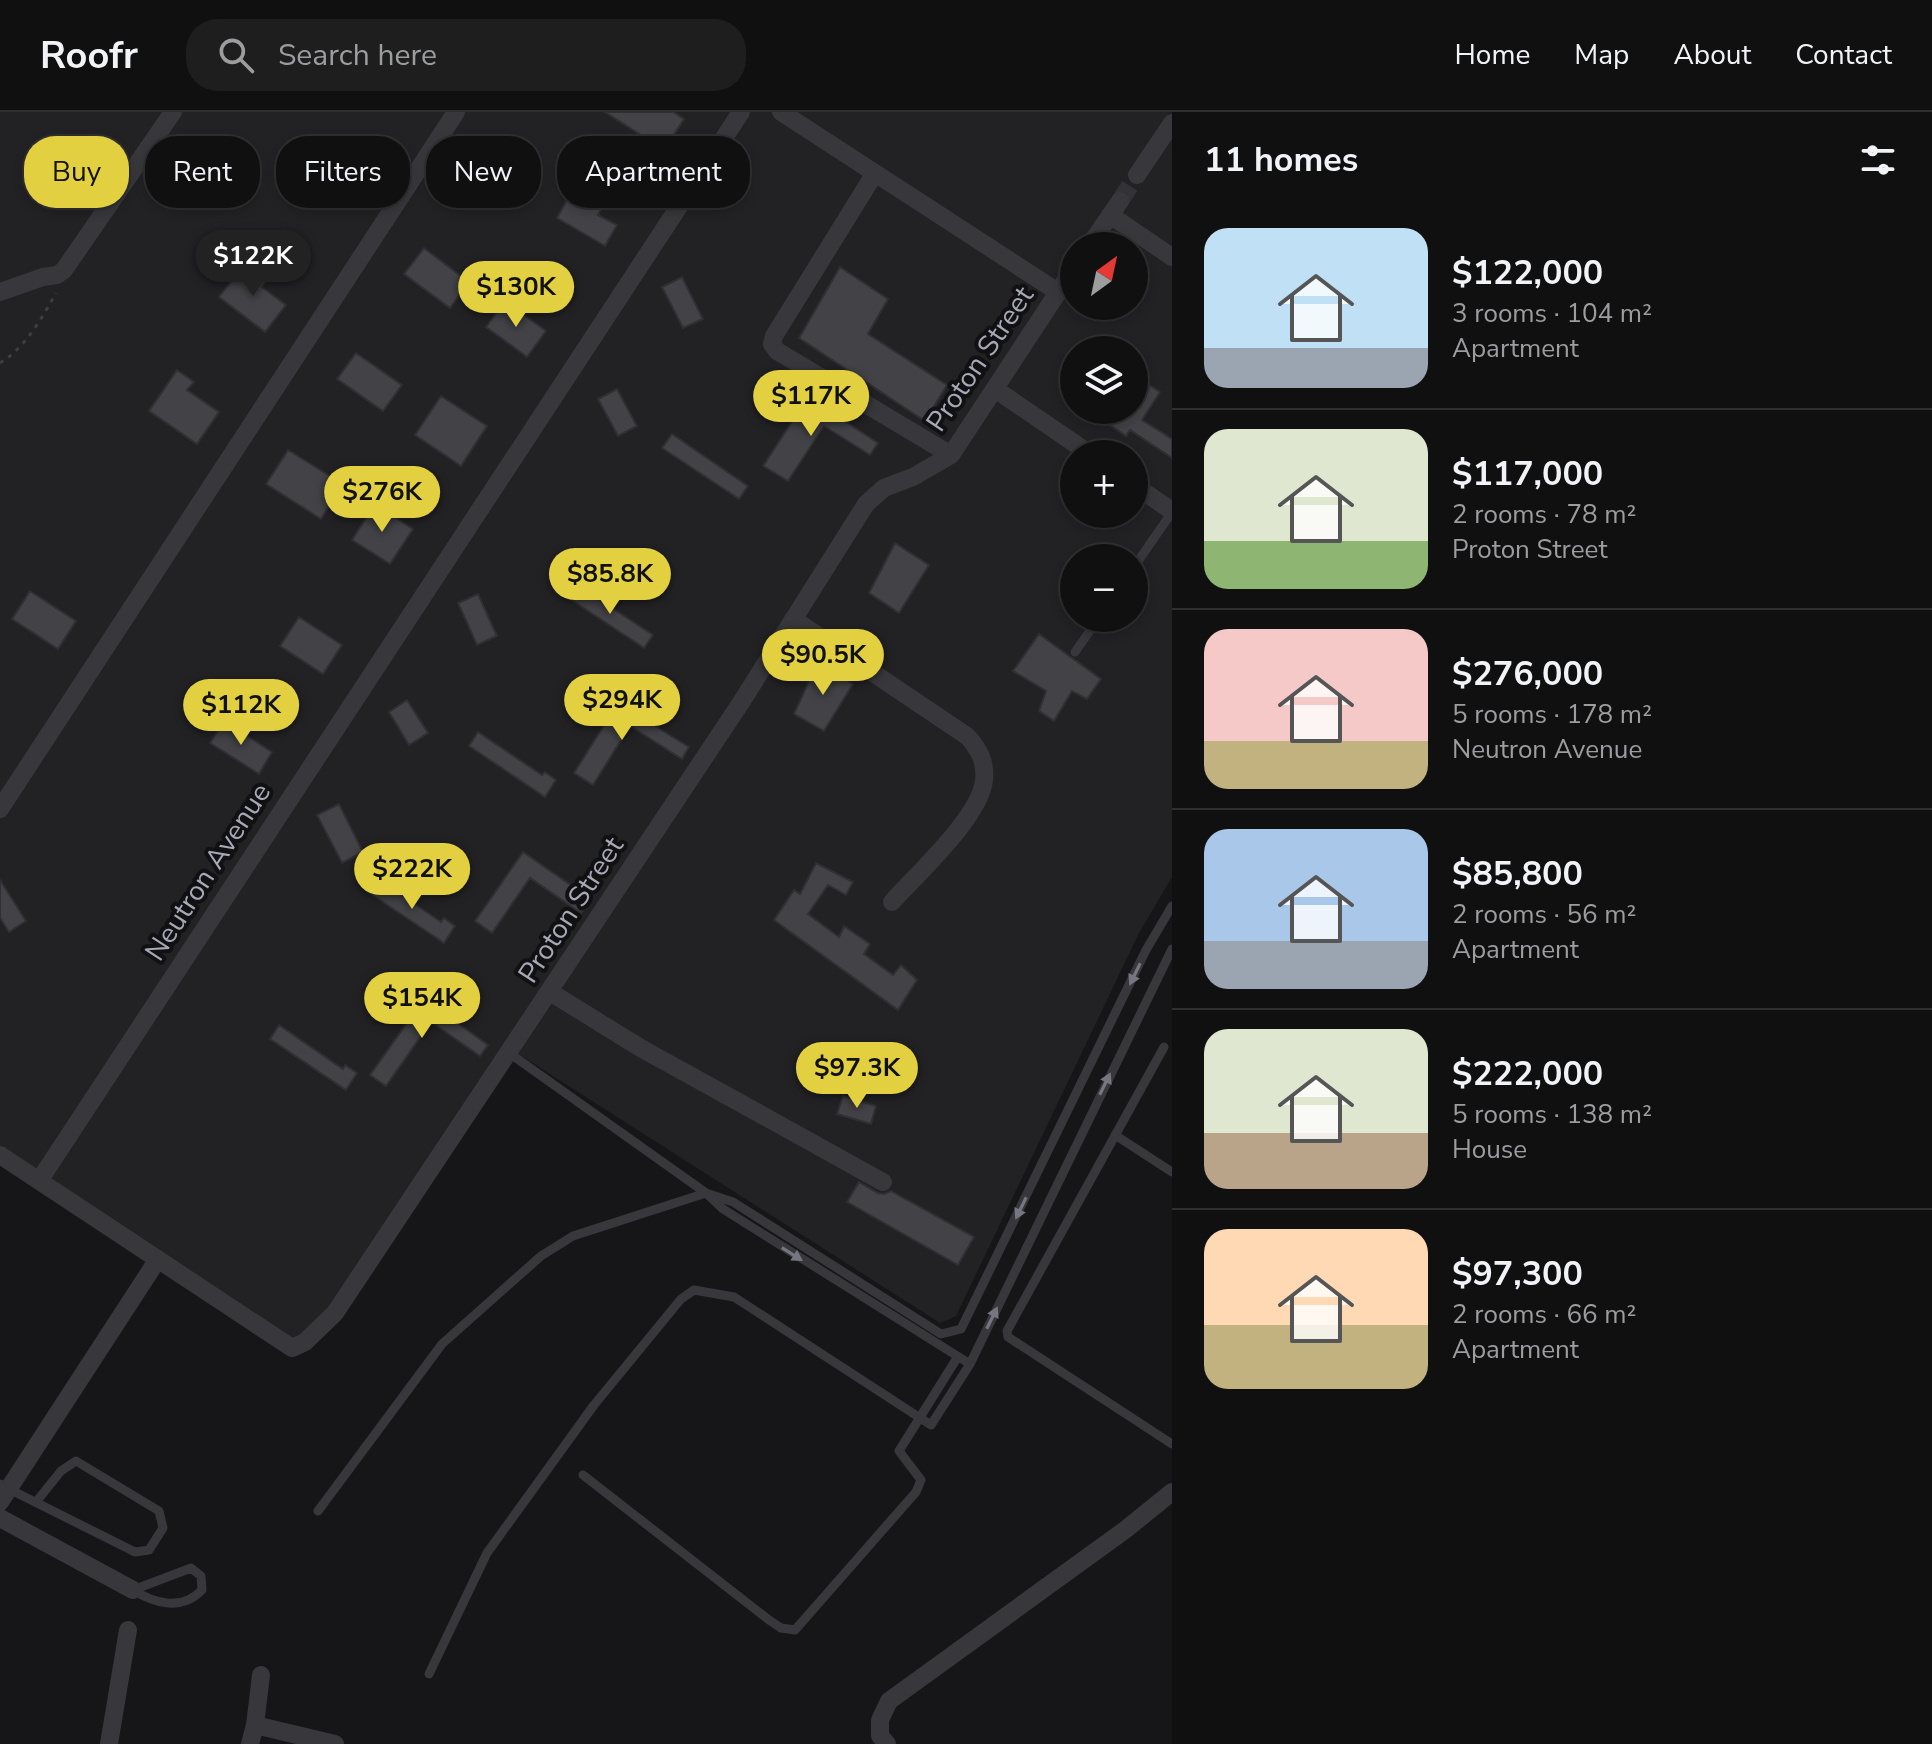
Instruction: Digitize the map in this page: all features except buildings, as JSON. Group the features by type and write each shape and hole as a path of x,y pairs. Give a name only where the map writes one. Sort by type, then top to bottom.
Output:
{"street":[{"path":"0,292 57,275 64,270 173,112"},
{"path":"0,809 456,112"},
{"name":"Neutron Avenue","path":"39,1181 741,112"},
{"path":"781,112 1058,292"},
{"path":"1137,175 1172,123"},
{"path":"875,173 772,344 777,351 951,455"},
{"path":"1099,232 1115,208 1143,232"},
{"path":"1148,236 1172,257"},
{"name":"Proton Street","path":"0,1155 292,1348 305,1342 335,1313 550,992 742,701 866,504 884,488 913,477 951,455 1060,289"},
{"path":"995,389 1070,440"},
{"path":"1148,495 1172,512"},
{"path":"793,619 967,736 982,757 984,782 976,803 960,827 892,902"},
{"path":"550,992 639,1047 883,1182"},
{"path":"3,1492 158,1259"},
{"path":"887,1744 880,1736 880,1720 889,1701 1125,1530 1172,1492"},
{"path":"0,1518 133,1590"},
{"path":"109,1744 128,1630"},
{"path":"250,1744 261,1675"},
{"path":"255,1725 335,1744"}],"lane":[{"path":"1148,547 1172,512"},
{"path":"1075,652 1089,632"},
{"path":"318,1511 442,1344 541,1256 573,1236 706,1193 733,1202 941,1334 961,1329 1146,950 1172,906"},
{"path":"429,1674 487,1553 594,1405 681,1299 694,1290 734,1297 931,1425 970,1364 1172,949"},
{"path":"1164,1047 1011,1324 1008,1337 1172,1444"},
{"path":"509,1053 761,1235 970,1364"},
{"path":"1115,1135 1172,1172"},
{"path":"761,1235 767,1225"},
{"path":"821,1272 827,1261"},
{"path":"583,1475 769,1620 781,1628 795,1630 916,1492 921,1480 899,1451 957,1358"},
{"path":"3,1492 36,1502 135,1552 149,1550 163,1528 159,1511 76,1461 61,1471 36,1502"},
{"path":"191,1568 203,1581 202,1590 195,1597 181,1603 146,1598 133,1590 191,1568"}],"path":[{"path":"0,363 28,336 55,295 64,270"}],"shaded area":[{"path":"0,112 1172,112 1172,877 1139,933 956,1316 940,1323 503,1044 321,1322 291,1343 0,1159"}],"tunnel":[{"path":"1120,201 1137,175"}]}
